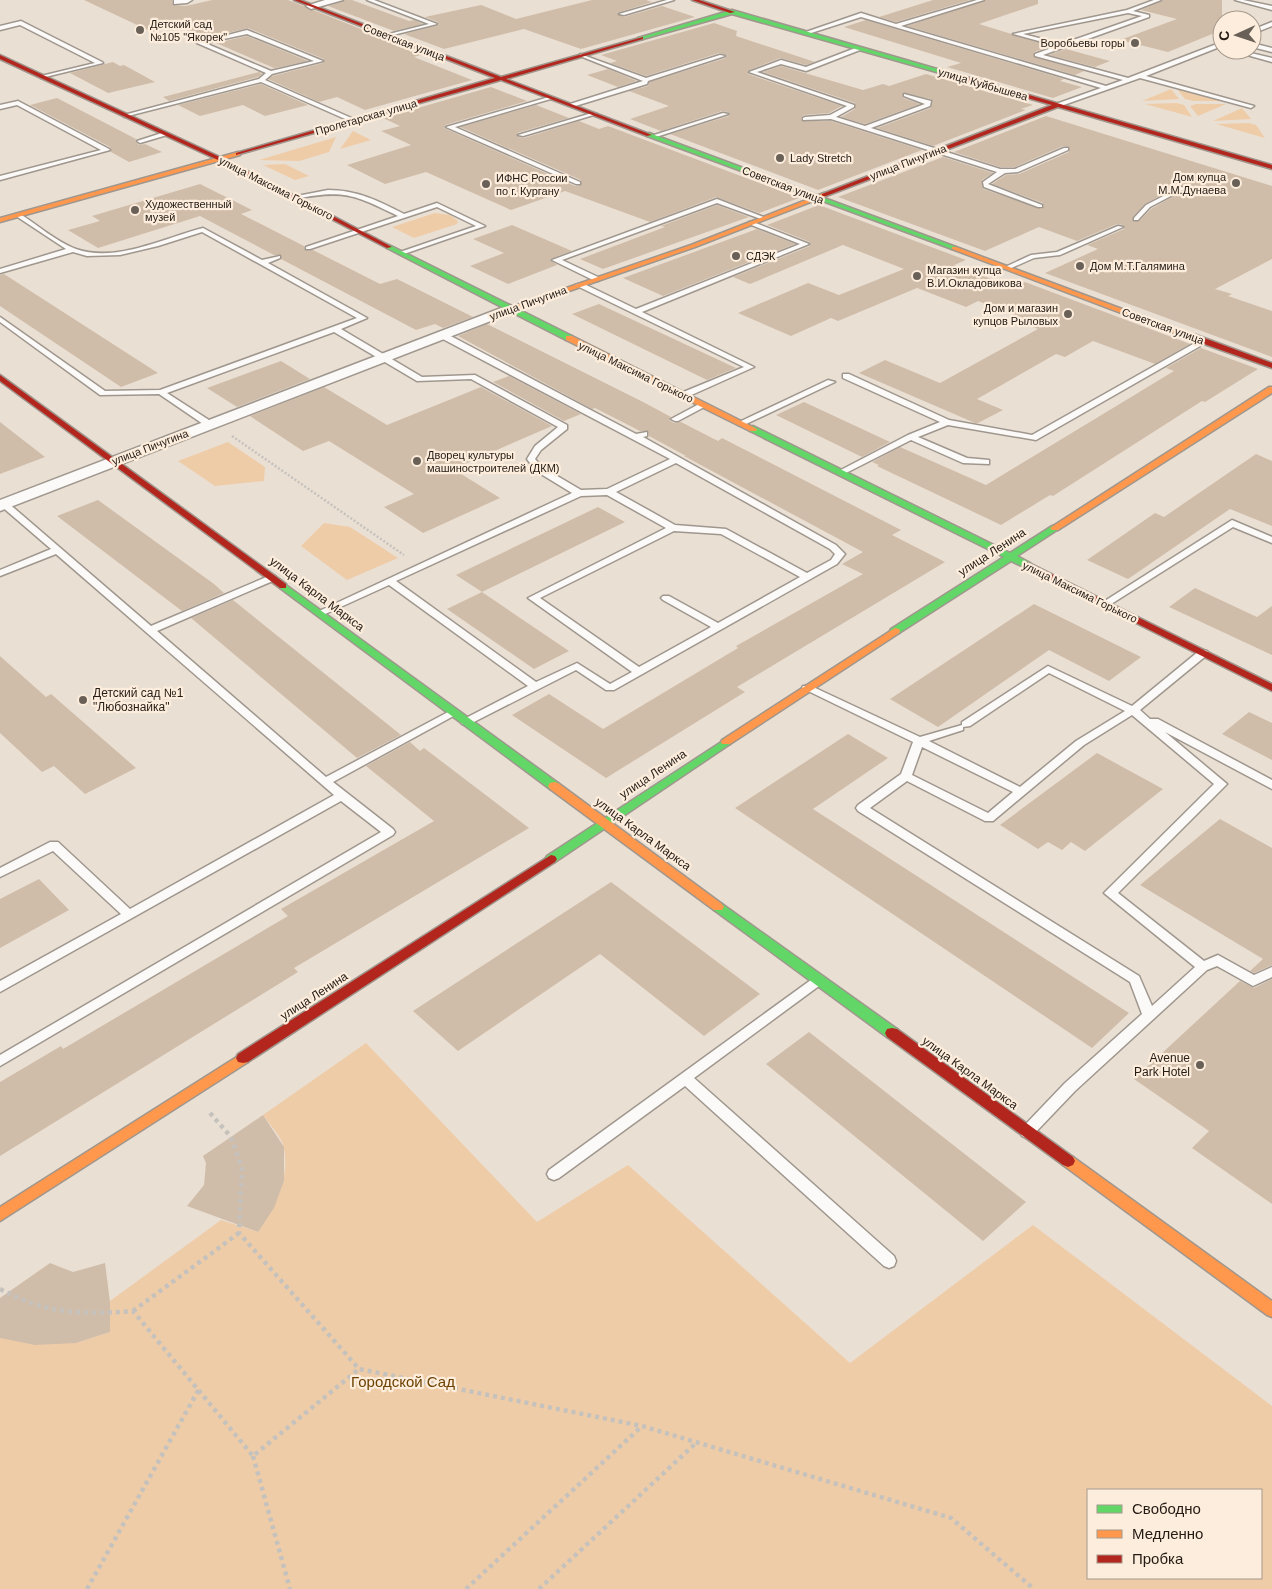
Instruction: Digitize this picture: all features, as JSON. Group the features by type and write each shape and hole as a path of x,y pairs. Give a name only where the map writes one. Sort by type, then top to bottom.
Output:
{"main road":[{"name":"Советская улица","path":"296,0 550,98 1272,366"},
{"name":"улица Куйбышева","path":"694,0 1272,167"},
{"name":"Пролетарская улица","path":"0,220 354,121 732,12"},
{"name":"улица Максима Горького","path":"0,56 220,159 509,309 841,472 1272,688"},
{"name":"улица Пичугина","path":"509,309 693,246 815,197 1058,105"},
{"name":"улица Карла Маркса","path":"0,377 605,824 1272,1310"},
{"name":"улица Ленина","path":"0,1215 605,824 807,688 1272,390"}],"street":[{"path":"312,6 338,0"},
{"name":"улица Пичугина","path":"2,505 509,309"}],"lane":[{"path":"369,0 434,24 387,36"},
{"path":"622,14 672,0"},
{"path":"896,26 982,0"},
{"path":"1062,46 1016,34 1128,11 1159,0"},
{"path":"1237,0 1272,8"},
{"path":"1128,11 1147,16 1038,56 1128,80"},
{"path":"806,33 861,16 1107,88"},
{"path":"0,28 21,23 100,63 43,77"},
{"path":"1262,28 1272,24"},
{"path":"1265,27 1272,29"},
{"path":"126,116 261,80 270,73 320,62 247,32 200,43 270,73"},
{"path":"806,120 831,117 852,106 752,72 781,62 806,69 858,48"},
{"path":"1058,105 1212,49"},
{"path":"582,55 646,80 722,56"},
{"path":"1140,76 1251,106"},
{"path":"261,80 354,121"},
{"path":"572,106 645,84 646,80"},
{"path":"865,128 928,105 929,102 906,95"},
{"path":"550,98 448,127 578,183"},
{"path":"0,107 18,103 107,150 0,178"},
{"path":"521,135 594,114"},
{"path":"654,136 725,114"},
{"path":"831,117 999,172 1016,171 1066,149"},
{"path":"140,141 166,134"},
{"path":"999,172 1002,173 985,183 986,186 1040,206"},
{"path":"1136,219 1148,206 1183,188"},
{"path":"295,197 327,190 347,191 356,193 404,216"},
{"path":"595,279 556,260 716,201 763,218"},
{"path":"308,248 437,205 482,226 402,253"},
{"path":"0,320 103,393 161,392 363,318 203,230 117,254 91,255 72,250 18,215"},
{"path":"636,312 806,244 751,222"},
{"path":"1007,268 1033,256 1058,254 1120,227"},
{"path":"0,271 72,250"},
{"path":"263,262 278,257"},
{"path":"579,285 750,367 684,395"},
{"path":"335,329 420,379 472,377 564,427 538,448 531,459 539,469 579,493"},
{"path":"442,334 640,436 833,547 840,554 834,562 610,688 577,666 466,722"},
{"path":"846,376 947,422 1033,438 1205,341"},
{"path":"741,424 831,382"},
{"path":"161,392 211,423"},
{"path":"675,419 704,405"},
{"path":"841,472 911,437 947,422"},
{"path":"911,437 966,461 986,462"},
{"path":"320,614 579,493 609,492 677,459"},
{"path":"609,492 673,528 723,531 807,577"},
{"path":"0,1060 389,832 342,796 151,630 2,505"},
{"path":"1105,604 1232,524 1272,540"},
{"path":"639,672 533,598 673,528"},
{"path":"0,573 57,550"},
{"path":"151,630 272,578"},
{"path":"390,581 536,686"},
{"path":"666,598 719,628"},
{"path":"906,776 989,818 1080,743 1133,710 1203,653"},
{"path":"919,741 962,726 1048,669 1133,710 1272,785"},
{"path":"807,688 1020,791"},
{"path":"1133,710 1221,784 1110,893 1202,967"},
{"path":"327,781 454,712"},
{"path":"919,741 906,776 862,808 1134,979 1149,1015"},
{"path":"0,987 342,796"},
{"path":"0,873 54,845 129,916"},
{"path":"1027,1132 1070,1087 1202,967 1218,960 1253,981 1272,972"},
{"path":"554,1174 819,980"},
{"path":"685,1078 889,1261"}],"path":[{"path":"211,423 420,567"},
{"path":"191,1092 231,1137 235,1147 242,1168 239,1233 360,1368 642,1426 951,1518 1034,1589"},
{"path":"0,1288 30,1304 64,1314 133,1311 239,1233"},
{"path":"133,1311 199,1388 253,1456 290,1589"},
{"path":"253,1456 360,1368"},
{"path":"87,1589 199,1388"},
{"path":"466,1589 642,1426"},
{"path":"539,1589 697,1442"}],"green space":[{"path":"1171,89 1179,99 1142,101"},
{"path":"1177,89 1224,101 1194,101 1185,99"},
{"path":"1177,103 1184,105 1192,117 1145,104"},
{"path":"1196,104 1226,104 1198,116 1190,106"},
{"path":"1242,108 1251,119 1213,121"},
{"path":"1249,123 1256,125 1265,138 1216,124"},
{"path":"353,131 371,140 340,149"},
{"path":"336,137 329,152 299,161 259,160"},
{"path":"285,164 309,176 295,180 263,165"},
{"path":"435,213 450,215 458,221 457,224 414,238 392,227"},
{"path":"228,442 265,467 264,481 215,486 178,461"},
{"path":"324,523 350,527 398,558 347,580 301,546"},
{"name":"Городской Сад","path":"366,1043 537,1222 628,1165 850,1363 1033,1225 1272,1406 1272,1589 0,1589 0,1338 76,1343 110,1332 110,1301 221,1220 258,1232 280,1192 283,1181 285,1171 284,1148 278,1135 263,1115"}],"building":[{"path":"84,0 172,0 173,5 186,6 212,0 288,0 424,54 414,57 472,80 365,110 337,97 319,102 268,79 323,63 324,59 248,28 207,38 178,26 152,32"},
{"path":"345,0 352,0 409,21 414,20 423,24 394,31 328,6"},
{"path":"592,0 646,0 652,2 617,13 624,17 662,6 695,17 581,49 524,29 444,49 404,34 439,25 438,22 425,17 481,5 516,19"},
{"path":"933,0 970,0 896,22 879,17"},
{"path":"986,0 1038,0 1038,4 979,24 1051,46 1034,52 1034,57 1084,71 1075,75 907,26"},
{"path":"1163,0 1222,0 1222,10 1212,10 1212,34 1168,52 1120,40 1177,19 1141,10"},
{"path":"866,20 1064,79 1060,81 1082,87 1053,98 947,67 961,63 844,27"},
{"path":"714,23 737,31 736,36 815,62 806,65 780,58 747,71 748,74 842,106 829,113 804,115 801,118 802,121 831,121 922,150 818,190 670,134 729,116 728,112 722,111 661,131 630,119 669,106 629,91 648,86 649,82 726,58 727,55 719,53 646,76 610,63 617,61 601,55"},
{"path":"247,36 308,61 271,69 274,68 216,43"},
{"path":"1066,49 1110,61 1095,67 1049,55"},
{"path":"113,62 120,66 124,65 155,82 108,93 70,73"},
{"path":"781,66 863,90 883,84 889,86 926,74 1033,105 1021,109 1026,110 933,146 877,128 931,108 931,99 903,93 903,98 920,104 865,124 841,117 855,109 855,103 763,72"},
{"path":"608,69 637,81 618,87 587,75"},
{"path":"259,72 262,74 258,77 169,101 163,97"},
{"path":"261,84 308,105 265,116 243,105 200,116 178,105"},
{"path":"491,87 527,101 445,125 444,128 575,186 581,185 581,180 460,127 536,105 569,118 517,133 518,137 524,138 579,121 599,129 608,126 799,198 759,213 716,197 650,222 565,191 511,210 426,172 385,184 347,165 411,145 381,131 400,126 383,118"},
{"path":"57,98 136,139 135,141 139,145 145,144 162,152 129,162 111,152 110,147 30,105"},
{"path":"1046,116 1272,186 1272,259 1215,289 1232,294 1228,296 1272,311 1272,357 1045,273 1098,249 1087,245 1124,229 1123,225 1117,224 1077,241 1039,227 985,251 838,197 943,157 993,173 982,180 983,189 1042,209 1043,203 992,184 1006,175 1019,174 1069,152 1069,147 1063,146 1015,167 1000,167 954,152","holes":["1180,185 1188,188 1151,209 1139,221 1133,221 1133,217 1145,204"]},
{"path":"200,184 252,210 241,214 304,246 305,250 313,250 380,284 397,279 473,317 443,328 435,324 416,330 281,259 281,255 274,255 200,216 98,248 68,230 100,221 92,216"},
{"path":"717,205 749,217 603,269 580,259 665,227 661,226"},
{"path":"819,205 966,260 954,265 1013,287 1025,282 1190,344 1155,364 1093,341 1065,357 1056,354 977,399 1003,410 975,423 859,373 885,360 940,383 1038,329 1028,325 1032,322 978,301 966,307 917,288 838,321 831,318 791,336 738,313 808,283 839,295 904,269 843,245 750,284 733,277 810,246 810,242 767,225"},
{"path":"512,225 572,251 550,259 557,265 508,284 470,266 504,253 473,239"},
{"path":"757,229 795,244 663,296 623,278"},
{"path":"4,274 158,373 121,387 0,306 0,275"},
{"path":"599,304 736,368 707,380 572,314"},
{"path":"487,324 645,403 671,417 669,420 674,423 681,422 718,441 722,438 901,530 892,535 945,562 737,687 745,692 606,778 512,715 549,694 603,729 738,648 736,646 863,574 842,564 863,552 684,456 686,456 649,436 648,431 640,431 595,408 592,409 458,336"},
{"path":"1201,348 1258,369 1205,402 1202,401 1053,496 1050,495 1001,525 872,462 900,447 986,485 1174,371 1166,368"},
{"path":"281,361 310,379 237,407 207,388"},
{"path":"509,376 581,414 564,421 493,382"},
{"name":"Дворец культуры машиностроителей (ДКМ)","path":"324,387 387,425 481,387 552,426 453,469 500,498 423,533 384,507 414,494 329,441 303,451 250,416"},
{"path":"804,402 890,442 862,457 776,415"},
{"path":"0,422 45,457 0,474"},
{"path":"1256,454 1272,461 1272,526 1230,509 1128,579 1087,560 1155,513 1164,517"},
{"path":"98,500 224,593 182,611 57,516"},
{"path":"598,507 625,522 482,592 456,575"},
{"path":"1195,588 1257,617 1272,606 1272,655 1169,607"},
{"path":"482,592 569,651 534,669 447,609"},
{"path":"233,600 401,735 357,758 191,618"},
{"path":"1034,604 1141,657 1109,681 1049,650 938,727 890,699"},
{"path":"0,656 46,697 51,694 136,768 85,794 54,766 42,772 0,733"},
{"path":"1249,712 1272,723 1272,760 1222,734"},
{"path":"848,734 888,758 813,809 1129,1013 1092,1048 735,808"},
{"path":"410,742 420,751 424,748 529,828 294,968 298,972 0,1156 0,1082 61,1046 63,1049 288,916 281,909 434,821 366,766"},
{"path":"1097,753 1163,789 1085,851 1071,842 1062,850 1048,842 1038,849 1000,825"},
{"path":"1220,819 1272,848 1272,965 1254,973 1250,971 1263,959 1140,885"},
{"path":"39,879 69,910 0,948 0,899"},
{"path":"611,882 760,994 704,1036 600,954 458,1051 413,1011"},
{"path":"1272,979 1272,1204 1192,1148 1209,1131 1134,1079 1240,981 1254,988"},
{"path":"809,1032 1026,1202 983,1241 766,1064"},
{"path":"263,1115 284,1147 284,1181 274,1208 258,1232 187,1206 204,1185 206,1163 203,1156"},
{"path":"50,1263 73,1272 105,1263 110,1302 110,1332 76,1343 35,1345 0,1338 0,1298"}],"traffic: fast":[{"path":"641,38 732,12 942,72"},
{"path":"649,135 954,248"},
{"path":"389,247 569,338"},
{"path":"753,429 1027,565"},
{"path":"895,631 1055,528"},
{"path":"283,586 554,786"},
{"path":"551,859 726,742"},
{"path":"718,907 892,1033"}],"traffic: slow":[{"path":"0,220 238,154"},
{"path":"509,309 693,246 824,195"},
{"path":"954,248 1193,337"},
{"path":"569,338 753,429"},
{"path":"1055,528 1272,389"},
{"path":"726,742 895,631"},
{"path":"554,786 718,907"},
{"path":"0,1215 243,1058"},
{"path":"1068,1161 1272,1310"}],"traffic: jam":[{"path":"296,0 649,135"},
{"path":"694,0 732,12"},
{"path":"238,154 641,38"},
{"path":"0,57 220,159 389,247"},
{"path":"942,72 1272,167"},
{"path":"824,195 1058,105"},
{"path":"1193,337 1272,366"},
{"path":"0,377 283,586"},
{"path":"1027,565 1272,688"},
{"path":"243,1058 551,859"},
{"path":"892,1033 1068,1161"}],"place":[{"name":"Детский сад №105 \"Якорек\"","path":"140,30"},
{"name":"Воробьевы горы","path":"1135,43"},
{"name":"Lady Stretch","path":"780,158"},
{"name":"Дом купца М.М.Дунаева","path":"1236,183"},
{"name":"ИФНС России по г. Кургану","path":"486,184"},
{"name":"Художественный музей","path":"135,210"},
{"name":"СДЭК","path":"736,256"},
{"name":"Дом М.Т.Галямина","path":"1080,266"},
{"name":"Магазин купца В.И.Окладовикова","path":"917,276"},
{"name":"Дом и магазин купцов Рыловых","path":"1068,314"},
{"name":"Дворец культуры машиностроителей (ДКМ)","path":"417,461"},
{"name":"Детский cад №1 \"Любознайка\"","path":"83,700"},
{"name":"Avenue Park Hotel","path":"1200,1065"}]}
